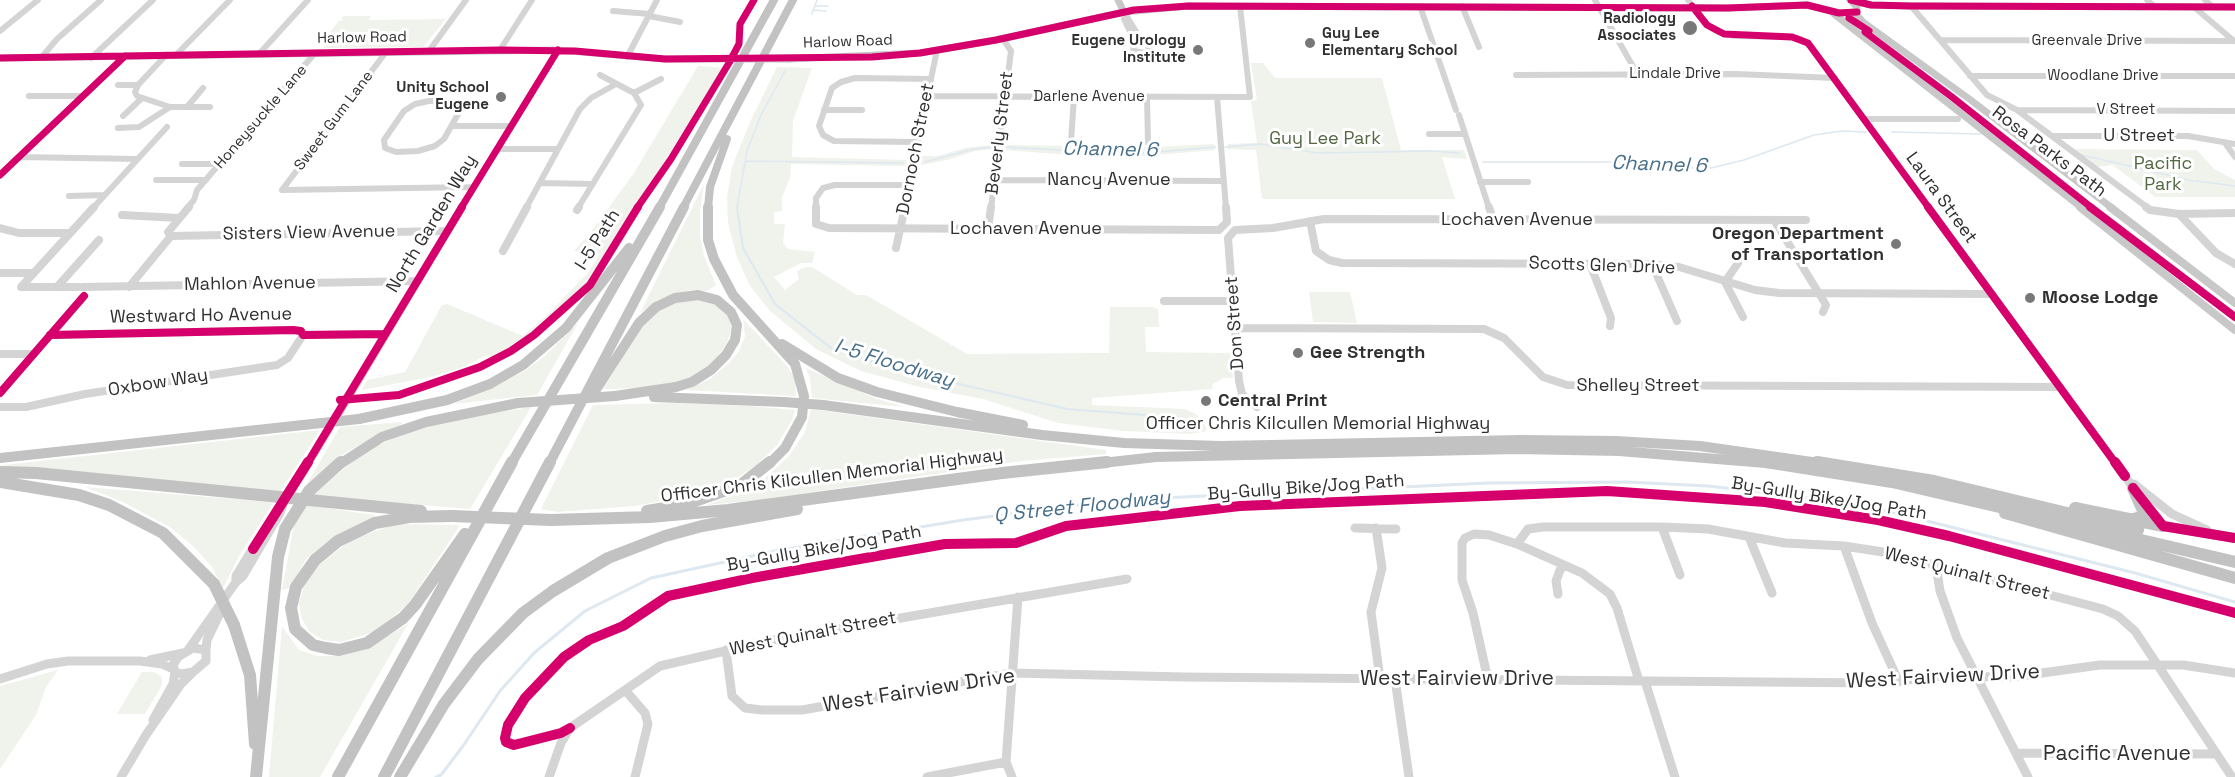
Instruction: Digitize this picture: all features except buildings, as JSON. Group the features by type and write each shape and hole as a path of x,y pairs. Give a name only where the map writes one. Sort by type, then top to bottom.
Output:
{"highway":[{"path":"338,777 499,485 658,210 774,0"},
{"path":"384,777 794,0"},
{"path":"550,520 647,511 684,505 741,485 760,472 785,448 802,417 804,403 801,377 795,364 741,307 725,283 714,259 707,223 710,187 714,172 749,83"},
{"path":"359,419 447,400 490,384 531,359 554,341 580,313 658,210"},
{"path":"560,445 639,323 656,307 675,298 698,295 717,300 731,312 736,325 735,340 726,355 711,370 692,382 676,387 615,396"},
{"path":"771,338 838,378 877,392 957,412 1124,443"},
{"name":"Officer Chris Kilcullen Memorial Highway","path":"0,458 518,403 615,396 713,398 823,405 1042,435 1124,443 1221,446 1519,440 1616,441 1700,446 1773,455 1934,481 2235,554"},
{"path":"256,777 278,557 285,529 297,507 309,491 329,472 382,437 426,422 518,403"},
{"name":"Officer Chris Kilcullen Memorial Highway","path":"0,472 36,473 452,516 550,520 718,511 1050,467 1155,457 1517,449 1619,451 1775,463 1892,482 2235,561"},
{"path":"1934,481 2163,526"},
{"path":"0,482 79,495 109,505 163,534 213,584 234,625 243,649 251,685 256,777"},
{"path":"1892,482 2235,578"},
{"path":"452,516 409,517 375,523 338,541 315,560 296,587 291,608 296,629 313,645 339,650 355,647 387,631 415,605 499,485"},
{"path":"400,777 444,704 477,659 523,613 578,574 636,546 693,529 911,487"},
{"path":"2127,519 2141,517 2144,513 2133,488"}],"main road":[{"path":"1118,0 1124,12"},
{"path":"1720,6 1807,0"},
{"path":"1819,0 1822,6 2235,330"},
{"path":"1851,0 1871,5 1964,7 2235,7"},
{"path":"1851,0 1857,7 1863,22 1968,98 2235,303"},
{"name":"Harlow Road","path":"0,58 500,50 558,50 627,57 718,59 872,57 937,50 1003,39 1124,12 1180,6 1462,6 1596,3 1690,3 1720,6"},
{"path":"1754,8 1807,5 1846,14 1869,9 1911,6"},
{"path":"1720,6 1809,9 1836,15"},
{"path":"2163,526 2232,538"}],"street":[{"path":"0,31 38,0"},
{"path":"40,58 57,39 101,0"},
{"path":"91,57 153,0"},
{"path":"176,55 230,0"},
{"path":"259,54 308,0"},
{"path":"429,51 466,0"},
{"path":"500,50 532,0"},
{"path":"627,57 657,0"},
{"path":"1958,0 1964,7"},
{"path":"2147,0 2155,7"},
{"path":"2205,0 2213,7"},
{"path":"1596,3 1638,75"},
{"name":"Laura Street","path":"1690,3 1707,25 1724,34 1801,39 1813,49 2163,526"},
{"name":"Darlene Avenue","path":"927,96 1250,97 1240,6"},
{"path":"1420,6 1493,219"},
{"path":"1462,6 1479,48"},
{"path":"1911,6 1987,95 2017,110 2151,210 2179,214 2235,213"},
{"path":"2194,7 2235,42"},
{"path":"613,11 649,15 680,22"},
{"path":"1124,12 1123,16 1139,44"},
{"name":"Beverly Street","path":"988,229 1011,51 1003,39"},
{"name":"Greenvale Drive","path":"1940,40 2235,42"},
{"name":"North Garden Way","path":"337,417 473,187 558,50"},
{"name":"Dornoch Street","path":"896,248 937,50"},
{"name":"Sweet Gum Lane","path":"386,52 282,190 473,187"},
{"name":"Honeysuckle Lane","path":"129,287 171,236 167,233 194,200 196,192 315,53"},
{"path":"166,55 138,85 135,94 141,99 170,106 210,107"},
{"path":"0,175 125,56"},
{"name":"Lindale Drive","path":"1516,75 1735,74 1835,78"},
{"path":"577,210 640,108 640,100 634,93 600,75"},
{"name":"Woodlane Drive","path":"1970,76 2235,76"},
{"path":"634,93 661,79"},
{"path":"917,142 829,139 820,131 824,110 832,88 847,79 931,79"},
{"path":"502,251 585,103 616,84"},
{"path":"118,85 138,85"},
{"path":"187,107 203,88"},
{"path":"29,96 83,96"},
{"path":"1071,142 1074,97"},
{"path":"1147,97 1148,143"},
{"name":"Don Street","path":"1216,97 1240,391 1257,407"},
{"path":"123,116 141,99"},
{"path":"450,100 458,103 462,110 452,126 440,143 425,150 392,151 383,145 404,111 422,102 450,100"},
{"path":"118,128 139,127 170,106"},
{"path":"824,110 862,110"},
{"name":"V Street","path":"2017,110 2235,111"},
{"path":"1865,119 1958,119"},
{"path":"452,126 510,126"},
{"path":"0,273 32,273 167,127"},
{"path":"1429,134 1465,134"},
{"name":"U Street","path":"2052,136 2188,136 2235,144"},
{"path":"2225,143 2235,157"},
{"path":"497,149 558,149"},
{"path":"18,157 138,159"},
{"path":"182,164 220,164"},
{"name":"Honeysuckle Lane","path":"156,180 206,180"},
{"name":"Nancy Avenue","path":"994,180 1223,180"},
{"path":"1480,182 1528,182"},
{"path":"540,183 593,184"},
{"name":"Lochaven Avenue","path":"909,185 835,185 823,188 816,198 815,221 823,228 1241,230 1273,228 1310,221 1806,220"},
{"path":"69,196 104,195"},
{"path":"2179,214 2216,254 2235,264"},
{"path":"122,215 179,218"},
{"path":"1774,220 1826,305 1823,312"},
{"name":"Scotts Glen Drive","path":"1310,221 1316,251 1329,260 1342,264 1652,264 1688,269 1755,290 1818,293 1991,294"},
{"path":"0,228 19,233 69,233"},
{"name":"Sisters View Avenue","path":"171,236 447,231"},
{"path":"57,287 99,240"},
{"path":"1738,263 1725,282 1743,317"},
{"path":"1590,264 1611,318 1610,326"},
{"path":"1652,264 1677,321"},
{"name":"Mahlon Avenue","path":"32,273 21,287 418,281"},
{"path":"0,393 84,296"},
{"path":"1164,301 1233,301"},
{"name":"Shelley Street","path":"1236,328 1484,329 1504,338 1543,377 1567,386 2060,387"},
{"name":"Westward Ho Avenue","path":"50,335 296,330 303,335 385,334"},
{"name":"Oxbow Way","path":"0,407 26,407 85,394 277,365 288,358 303,335"},
{"path":"0,354 34,354"},
{"path":"289,494 330,428"},
{"path":"2125,476 2172,514 2232,538"},
{"path":"121,777 173,684 175,661 186,652 236,582 243,576 284,502 274,513 236,576 236,582"},
{"name":"West Quinalt Street","path":"1517,544 1528,529 1543,527 1708,529 1785,543 1844,546 1883,552 2103,609 2118,616 2135,631 2232,777"},
{"path":"1662,527 1680,575"},
{"path":"1355,528 1396,528"},
{"path":"1376,528 1383,568 1371,612 1380,679"},
{"path":"1488,680 1475,622 1462,580 1460,549 1465,538 1474,534 1489,535 1517,544 1582,573 1610,594 1617,608 1675,777"},
{"path":"1749,537 1772,593"},
{"path":"1844,546 1872,623 1899,682"},
{"path":"1558,594 1556,581 1562,565"},
{"path":"1936,565 1945,608 2028,777"},
{"name":"West Quinalt Street","path":"549,777 561,743 570,728 660,666 726,650 1127,579"},
{"path":"146,735 182,684 206,661 207,640 226,597"},
{"path":"1012,777 1006,762 1018,597"},
{"path":"0,680 59,662 140,661 198,648 206,650"},
{"name":"West Fairview Drive","path":"726,650 732,696 745,708 762,710 802,710 1012,673 1172,677 1899,682 1945,676 2013,677 2100,665 2201,666 2235,673"},
{"path":"140,661 182,674 193,672"},
{"path":"1395,679 1409,777"},
{"path":"625,690 645,713 648,724 635,777"},
{"name":"Pacific Avenue","path":"2016,753 2217,754"},
{"path":"927,777 1006,762"}],"green space":[{"path":"344,16 371,16 369,20 446,19 423,47 324,48 325,46 321,43 339,21 344,20 341,19"},
{"name":"Guy Lee Park","path":"1251,63 1263,63 1275,78 1382,78 1401,150 1464,150 1467,159 1442,157 1455,199 1262,199 1256,150 1228,149 1228,144 1257,143 1251,101 1257,100"},
{"path":"698,66 725,68 671,157 587,286 531,336 496,358 485,356 463,367 435,376 362,390 367,380 405,372 442,305 447,304 523,336 546,316 587,274 600,254 574,251 634,173"},
{"path":"777,67 812,68 793,121 792,157 907,160 906,166 791,164 790,178 782,197 782,211 774,212 774,224 785,224 783,243 788,249 815,252 812,263 801,263 774,277 785,290 799,279 797,271 812,267 857,295 866,295 967,354 1109,353 1110,307 1153,307 1158,309 1159,327 1145,327 1146,352 1230,353 1233,378 1223,378 1212,385 1213,389 1092,398 1092,405 1184,409 1196,414 1203,421 1207,431 1190,434 1123,431 1058,423 983,399 920,387 861,371 816,349 770,311 750,286 737,257 728,223 727,197 732,167 750,122"},
{"path":"1214,144 1215,150 1143,156 1098,157 1004,150 1005,145 1153,147"},
{"path":"992,145 992,149 921,165 922,156 938,156 965,148"},
{"name":"Pacific Park","path":"2072,149 2197,150 2214,169 2235,180 2235,197 2155,197 2113,165 2097,167"},
{"path":"704,184 700,211 700,235 704,256 716,285 707,291 690,290 674,294 658,300 640,313"},
{"path":"1309,292 1350,292 1357,323 1313,322"},
{"path":"687,298 708,300 727,313 731,323 726,345 713,363 692,378 672,384 651,388 603,389 645,322 655,312"},
{"path":"743,319 787,366 795,378 796,396 686,390 710,379 739,351 745,336"},
{"path":"578,323 537,395 453,404 489,390 526,370 545,356"},
{"path":"806,368 877,399 905,407 812,398 810,378"},
{"path":"673,403 795,410 792,420 777,445 758,464 734,480 703,493 635,506 557,512 541,509 593,405"},
{"path":"531,407 470,509 311,496 364,452 392,439 422,428 458,419"},
{"path":"811,409 1106,450 1106,454 1022,461 760,500 707,505 747,490 765,478 789,456 805,432"},
{"path":"402,422 400,426 340,456 309,486 306,486 340,427"},
{"path":"320,430 280,492 1,467 4,465"},
{"path":"85,487 273,503 239,556 223,588 212,567 193,546 170,527 123,502"},
{"path":"305,505 375,515 328,541 306,559 290,588 282,590 294,525"},
{"path":"396,524 460,525 408,604 377,631 341,642 323,640 310,632 302,619 299,603 304,586 317,567 352,539"},
{"path":"408,624 320,777 269,777 282,626 299,650 317,656 341,656 363,650"},
{"path":"58,670 46,687 36,715 0,769 0,686"},
{"path":"142,672 154,672 161,676 162,680 162,685 145,714 117,714"}],"waterway":[{"name":"I-5 Floodway","path":"813,10 817,0"},
{"name":"I-5 Floodway","path":"816,6 828,6"},
{"name":"I-5 Floodway","path":"812,14 813,10"},
{"name":"I-5 Floodway","path":"813,10 826,11"},
{"name":"I-5 Floodway","path":"745,161 761,115 785,71"},
{"name":"Channel 6","path":"1483,162 1634,162 1665,168 1711,168 1744,160 1814,135 1842,131 1866,132"},
{"name":"Channel 6","path":"1892,132 1981,134"},
{"name":"Channel 6","path":"2012,142 2018,141"},
{"name":"Channel 6","path":"2033,141 2063,151"},
{"name":"Channel 6","path":"1225,147 1260,144 1318,153 1431,151 1459,153"},
{"name":"Channel 6","path":"925,162 974,149 995,147"},
{"name":"Channel 6","path":"1004,147 1134,154 1216,147"},
{"name":"Channel 6","path":"2082,155 2193,181"},
{"name":"I-5 Floodway","path":"737,208 745,161"},
{"name":"Channel 6","path":"745,161 903,163"},
{"name":"Channel 6","path":"2196,181 2235,186"},
{"name":"I-5 Floodway","path":"737,208 743,248 775,304 831,348 899,370 1067,409 1183,418 1199,431"},
{"name":"Q Street Floodway","path":"436,777 441,775 463,746 500,691 534,653 585,611 651,578 775,551 963,520 1117,500 1489,483 1627,482 1708,486 1789,495 1891,512 2135,573 2235,602"}],"cycle path":[{"name":"I-5 Path","path":"340,400 399,395 480,367 511,351 534,335 590,285 729,63 739,44 740,24 754,0"},
{"path":"1851,0 1871,5 1911,6 2235,7"},
{"path":"0,58 500,50 575,51 665,59 872,57 920,53 996,40 1134,10 1188,6 1728,8 1807,5 1839,13 1857,12"},
{"path":"1692,6 1707,25 1724,34 1792,37 1808,43 2125,476"},
{"name":"Rosa Parks Path","path":"1849,18 1869,31 1865,32 1952,97 2016,150 2235,317"},
{"path":"253,549 330,428 510,126 558,50"},
{"path":"0,175 125,56"},
{"path":"0,393 84,296"},
{"path":"50,335 293,330 301,331 303,335 385,334"},
{"path":"2133,488 2163,526 2235,538"},
{"name":"By-Gully Bike/Jog Path","path":"570,728 561,733 514,745 506,742 505,738 508,725 525,698 564,657 589,640 623,626 668,596 752,578 945,544 1016,543 1066,526 1240,506 1607,491 1765,502 1878,520 1949,536 2235,613"}],"place":[{"name":"Radiology Associates","path":"1690,28"},
{"name":"Guy Lee Elementary School","path":"1310,43"},
{"name":"Eugene Urology Institute","path":"1198,50"},
{"name":"Unity School Eugene","path":"501,97"},
{"name":"Oregon Department of Transportation","path":"1896,244"},
{"name":"Moose Lodge","path":"2030,298"},
{"name":"Gee Strength","path":"1298,353"},
{"name":"Central Print","path":"1206,401"}]}
